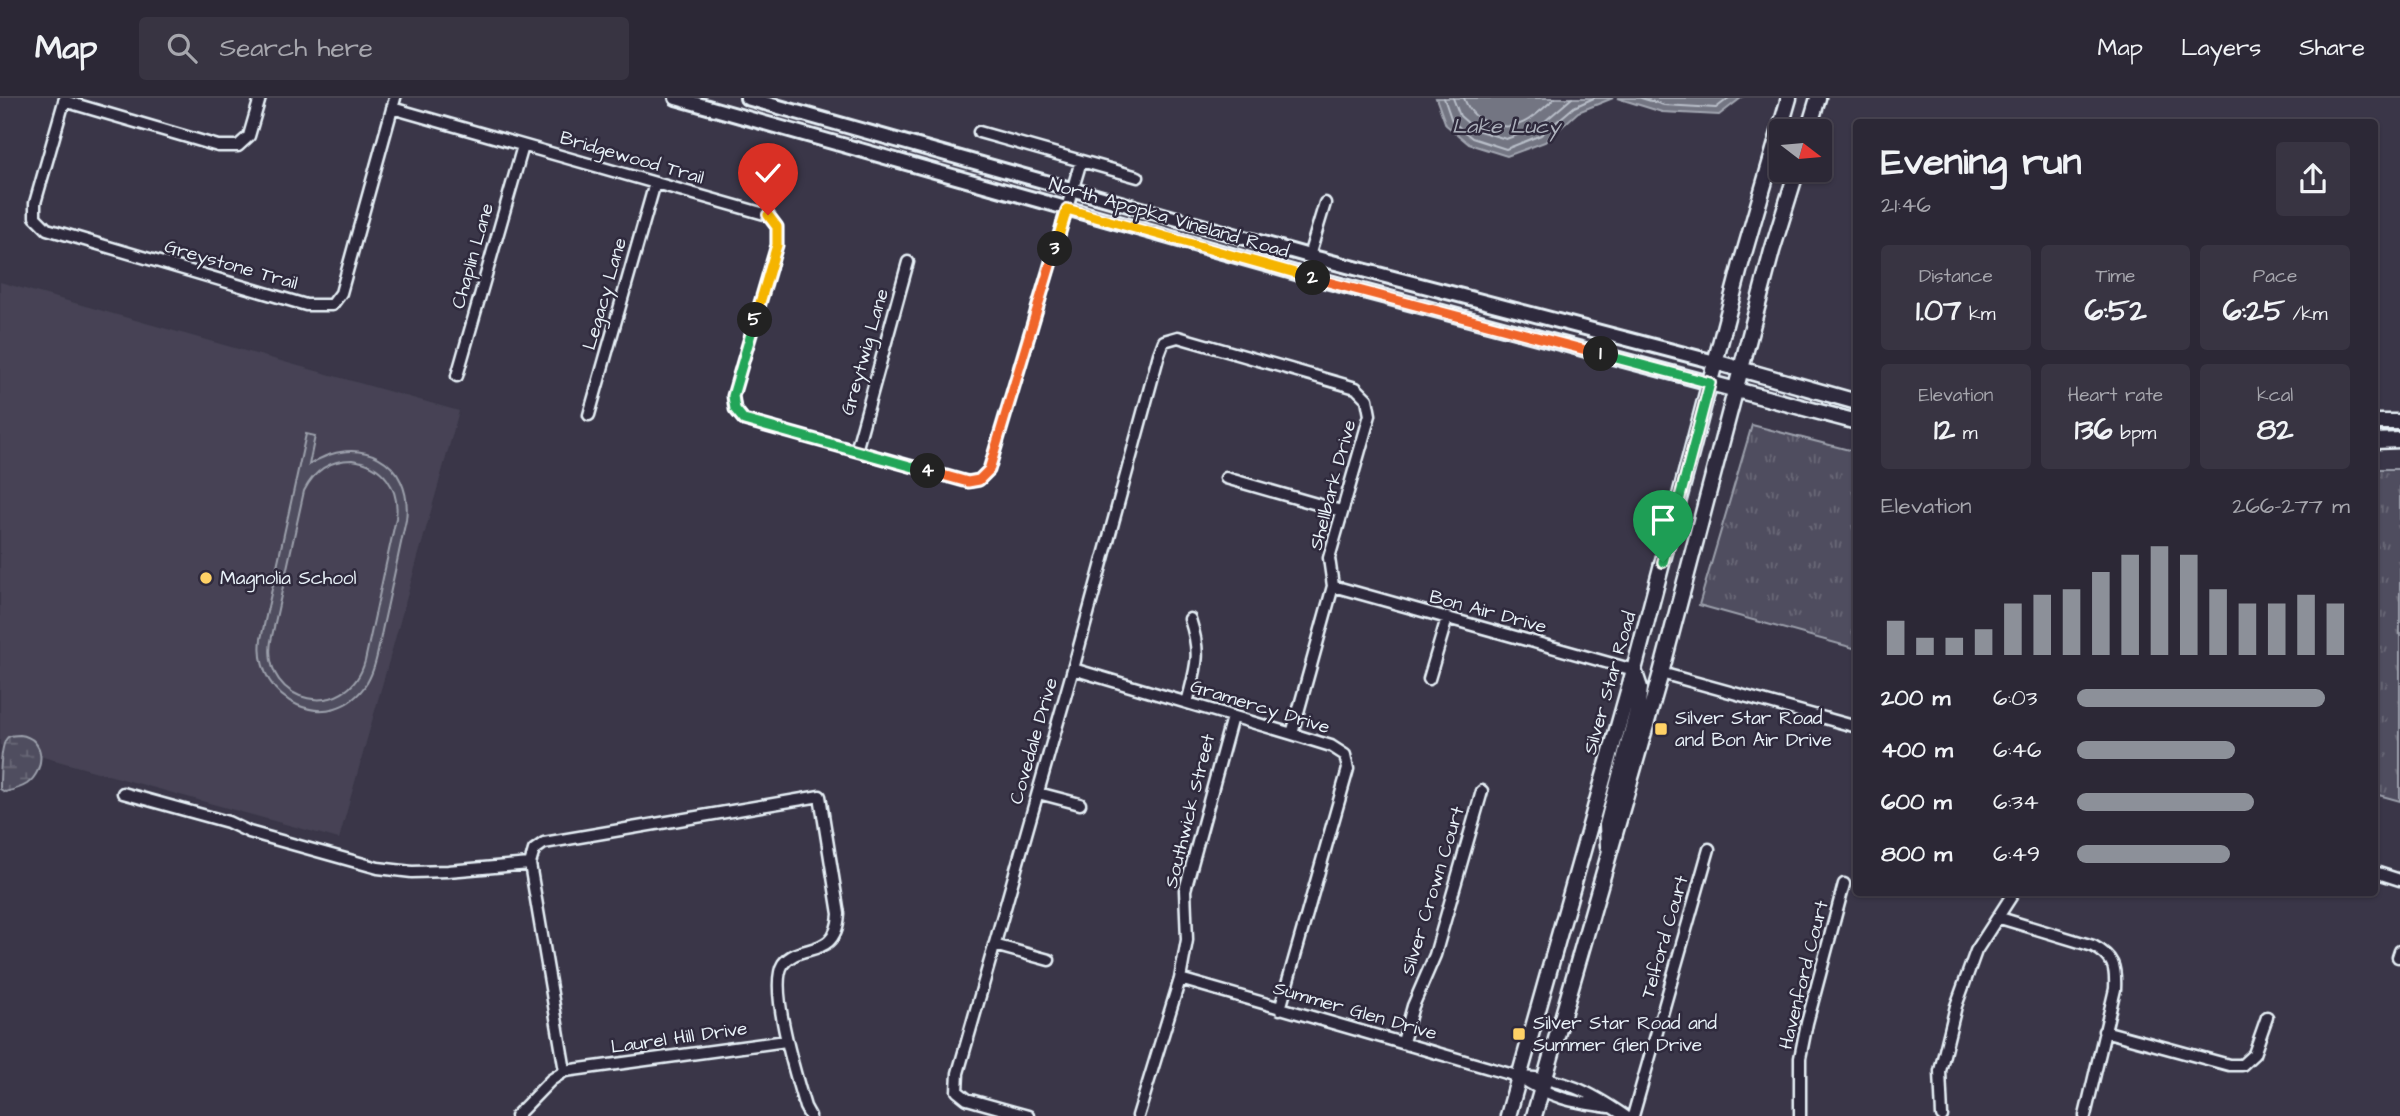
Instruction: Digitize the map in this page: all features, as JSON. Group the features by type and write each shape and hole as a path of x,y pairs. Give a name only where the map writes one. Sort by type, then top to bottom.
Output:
{"main road":[{"name":"Silver Star Road","path":"1508,1116 1634,670 1715,362 1789,98"},
{"path":"1812,119 1818,98"},
{"path":"1534,1116 1661,673 1772,251 1793,182"},
{"name":"North Apopka Vineland Road","path":"1715,362 1853,401"},
{"name":"North Apopka Vineland Road","path":"1710,383 1853,421"},
{"path":"1608,858 1607,825 1637,711 1640,688 1634,670"}],"street":[{"path":"65,100 218,146 238,146 249,136 260,98"},
{"name":"North Apopka Vineland Road","path":"676,98 1303,275 1710,383"},
{"name":"North Apopka Vineland Road","path":"747,98 1309,256 1715,362"},
{"name":"Greystone Trail","path":"65,100 35,203 35,217 47,229 293,302 319,306 332,305 341,293 394,103"},
{"name":"Bridgewood Trail","path":"394,103 523,146 768,215 777,227 777,245 733,396 735,409 744,420 968,482 979,480 989,470 1081,161"},
{"path":"979,132 1138,177"},
{"name":"Chaplin Lane","path":"457,376 523,146"},
{"name":"Legacy Lane","path":"589,415 655,183"},
{"path":"1309,256 1325,203"},
{"name":"Greytwig Lane","path":"856,451 908,262"},
{"name":"Shellbark Drive","path":"1178,337 1356,388 1367,399 1370,415 1329,558 1333,586 1292,734"},
{"name":"Covedale Drive","path":"1028,1116 967,1099 957,1091 958,1073 1073,670 1159,354 1164,341 1178,337"},
{"path":"2387,422 2387,441"},
{"path":"1226,478 1341,511"},
{"name":"Bon Air Drive","path":"1333,586 1634,670"},
{"path":"1429,679 1447,618"},
{"path":"1187,703 1198,660 1198,642 1191,619"},
{"name":"Gramercy Drive","path":"1073,670 1331,746 1345,755 1348,769 1280,1009"},
{"path":"1661,673 1853,726"},
{"name":"Southwick Street","path":"1138,1116 1180,979 1188,940 1185,890 1232,717"},
{"name":"Silver Crown Court","path":"1403,1042 1413,1006 1435,955 1482,790"},
{"path":"123,793 379,868 412,872 530,864"},
{"path":"1038,793 1080,804"},
{"path":"516,1116 551,1080 565,1072 530,864 534,850 544,843 820,796 839,914 838,926 832,938 818,949 791,957 782,965 779,978 786,1041 810,1116"},
{"name":"Telford Court","path":"1633,1116 1709,849"},
{"path":"2378,873 2400,880"},
{"name":"Havenford Court","path":"1800,1116 1800,1058 1844,884"},
{"path":"1942,1116 1940,1071 1956,1006 1976,951 2012,896"},
{"path":"2000,918 2093,946 2107,954 2116,971 2115,989 2085,1116"},
{"path":"994,945 1049,960"},
{"name":"Summer Glen Drive","path":"1180,979 1543,1084"},
{"path":"2104,1031 2229,1065 2242,1065 2254,1054 2267,1017"},
{"name":"Laurel Hill Drive","path":"565,1072 786,1041"},
{"path":"1543,1084 1572,1102 1613,1108"},
{"path":"1543,1084 1575,1086 1625,1116"}],"shaded area":[{"name":"Magnolia School","path":"0,282 459,411 339,839 0,745"}],"green space":[{"path":"1752,425 1853,451 1853,648 1699,605"},
{"path":"306,434 315,436 309,465 327,455 346,451 363,452 378,458 391,468 401,481 406,499 406,520 377,655 367,683 352,699 335,708 316,710 298,705 282,695 269,680 262,661 261,639","holes":["352,460 363,462 381,472 387,479 397,507 365,661 356,681 342,693 325,699 308,698 292,692 279,680 271,663 271,641 304,491 318,472 330,465"]},
{"path":"2378,469 2400,469 2400,801 2378,795"},
{"path":"8,737 29,737 39,748 38,771 27,784 5,792 0,789 3,746"}],"water":[{"name":"Lake Lucy","path":"1436,98 1613,98 1578,112 1545,142 1507,156 1469,144 1446,125"},
{"path":"1617,98 1741,98 1719,115 1662,112"}],"place":[{"name":"Magnolia School","path":"206,578"},
{"name":"Silver Star Road and Bon Air Drive","path":"1661,729"},
{"name":"Silver Star Road and Summer Glen Drive","path":"1519,1034"}],"route":[{"path":"768,215 777,227 777,245 733,396 735,409 744,420 968,482 979,480 989,470 1067,209 1710,383 1663,562"}]}
